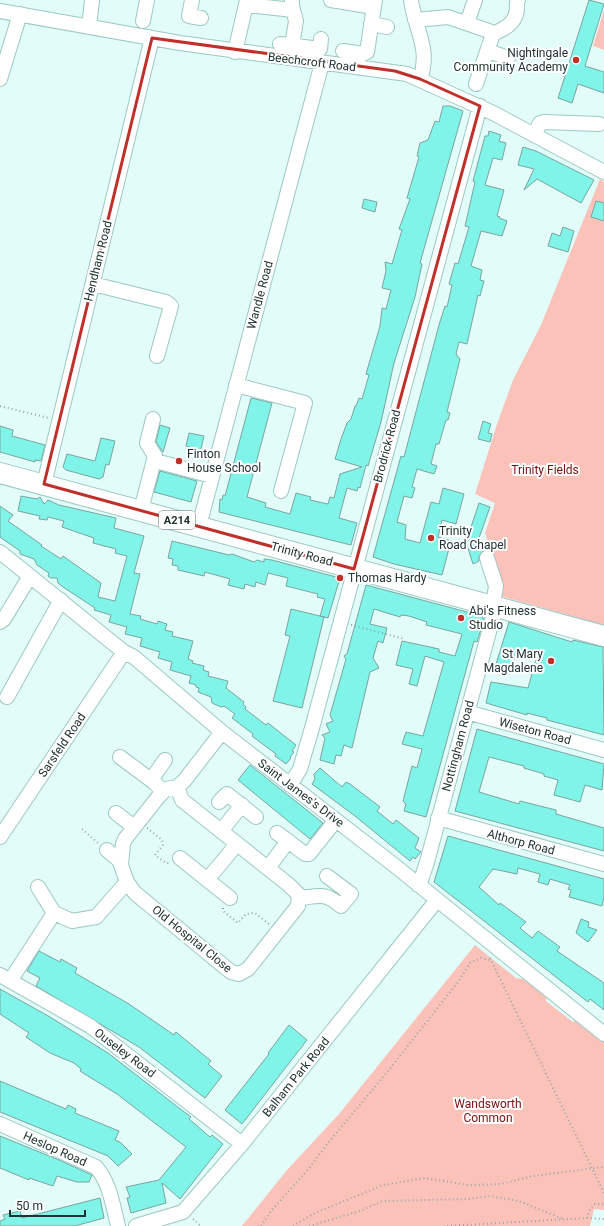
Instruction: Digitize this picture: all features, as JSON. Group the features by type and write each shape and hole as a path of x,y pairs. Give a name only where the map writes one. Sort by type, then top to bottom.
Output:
{"highway":[{"name":"Trinity Road","path":"0,473 354,569 494,605 604,636"}],"street":[{"path":"89,27 92,0"},
{"path":"143,21 147,0"},
{"path":"192,0 189,16 201,18"},
{"path":"330,0 374,4 365,54 343,52"},
{"path":"411,0 425,52 425,64 420,79"},
{"path":"467,23 475,0"},
{"path":"235,52 247,2 293,5 296,21 295,28 286,45 320,49 321,39"},
{"path":"492,34 508,27 512,22 518,4"},
{"name":"Beechcroft Road","path":"0,11 235,52 322,64 395,71 420,79 480,106 604,172"},
{"path":"0,79 20,14"},
{"path":"416,20 448,17 489,31 492,34"},
{"path":"371,24 387,27"},
{"path":"476,84 488,51 492,34"},
{"name":"Hendham Road","path":"44,484 152,38"},
{"path":"488,51 508,58"},
{"name":"Wandle Road","path":"199,526 322,64"},
{"name":"Brodrick Road","path":"290,784 300,768 480,106"},
{"path":"534,135 540,123 544,122 599,124"},
{"path":"93,284 166,302 171,306 157,356"},
{"path":"236,385 305,403 281,491"},
{"path":"141,510 155,456 147,443 153,419"},
{"path":"163,463 212,476"},
{"name":"Saint James's Drive","path":"0,552 124,652 134,657 222,732 336,820 604,1034"},
{"name":"Nottingham Road","path":"418,885 422,880 494,605 496,586 487,558"},
{"path":"0,622 4,619 30,576"},
{"path":"7,697 61,600"},
{"name":"Sarsfeld Road","path":"0,837 124,652"},
{"name":"Wiseton Road","path":"467,712 604,750"},
{"path":"120,757 151,780 162,792 177,787 184,781 222,732"},
{"path":"151,780 165,760"},
{"path":"177,787 182,800 298,892 300,898 320,896 331,897 341,906 350,894 327,876"},
{"name":"Old Hospital Close","path":"162,792 136,824 123,844 121,865 127,882 135,893 231,972 240,974 248,969 298,906 300,898"},
{"path":"220,802 227,794 256,817"},
{"path":"221,831 242,805"},
{"path":"116,812 136,824"},
{"name":"Althorp Road","path":"438,818 604,864"},
{"path":"268,868 283,837 307,855 336,820"},
{"path":"207,880 237,844"},
{"path":"107,850 121,862"},
{"path":"180,858 230,898"},
{"path":"38,887 54,913 72,921 96,917 127,882"},
{"name":"Balham Park Road","path":"136,1226 183,1212 242,1144 437,900"},
{"path":"5,978 54,913"},
{"name":"Ouseley Road","path":"5,978 90,1026 242,1144"},
{"name":"Heslop Road","path":"0,1124 96,1167 102,1174 107,1186 118,1226"}],"path":[{"path":"0,406 60,420"},
{"path":"340,621 405,639"},
{"path":"136,824 162,840 163,845 155,855 166,863 169,863 177,853 180,855 180,858"},
{"path":"82,829 107,850"},
{"path":"230,898 223,905 224,911 238,923 246,914 255,913 278,931"},
{"path":"489,955 490,960 604,1193"},
{"path":"261,1226 271,1211 310,1167 384,1076 458,982 470,963 482,958 490,960"},
{"path":"293,1226 313,1214 383,1185 425,1178 468,1185 501,1184 533,1176 604,1167"},
{"path":"309,1226 360,1211 383,1202 468,1199 490,1196 519,1201 563,1220"},
{"path":"587,1218 589,1211 594,1204 604,1204"},
{"path":"190,1218 201,1226"},
{"path":"447,1226 587,1218 604,1219"}],"highlighted area":[{"path":"152,38 395,71 420,79 480,106 354,569 44,484"}],"green space":[{"path":"604,10 604,50 593,46"},
{"name":"Trinity Fields","path":"600,179 604,182 604,625 500,596 503,591 485,533 495,503 475,494 497,424 513,380 541,325"},
{"name":"Wandsworth Common","path":"475,945 516,978 523,979 547,997 546,1001 573,1022 576,1018 604,1042 604,1210 594,1209 590,1226 242,1226 287,1170 339,1114"}],"building":[{"path":"589,0 604,4 585,66 604,72 604,93 578,84 572,103 558,98"},
{"path":"443,106 450,106 463,111 420,263 422,264 415,297 394,363 381,422 368,466 366,465 360,488 358,487 357,491 347,488 339,518 357,523 351,545 219,512 220,499 222,500 223,495 225,496 251,398 272,403 247,497 266,503 265,507 290,514 296,493 311,497 310,500 328,504 330,497 334,498 340,474 362,467 335,459 347,423 351,419 359,398 362,399 369,375 366,374 380,326 382,308 386,309 391,290 382,288 386,271 385,262 392,264 402,230 399,229 410,199 407,198 419,157 417,156 420,143 428,140 435,121 439,122"},
{"path":"489,131 501,135 499,141 506,143 502,160 493,158 485,185 504,190 497,216 507,221 502,236 481,231 471,266 482,270 480,280 484,281 480,296 478,295 467,344 459,342 456,354 460,359 447,412 450,413 448,420 446,420 439,444 436,444 431,464 437,466 434,474 417,469 412,487 415,488 412,498 404,496 397,522 406,525 405,539 420,543 431,502 439,504 443,488 464,494 456,524 442,520 438,537 451,541 442,575 394,564 373,557 401,456 404,457 439,325 445,306 447,307 452,285 449,284 455,263 458,264 469,227 465,226 475,182 473,181 485,136 488,136"},
{"path":"523,147 536,151 594,180 581,203 537,179 524,190 534,169 518,165"},
{"path":"364,199 377,202 375,212 362,208"},
{"path":"596,201 604,203 604,221 591,217"},
{"path":"563,227 574,231 568,252 548,246 552,233 560,236"},
{"path":"483,421 491,424 488,433 492,434 490,442 478,439"},
{"path":"160,425 170,428 163,452 156,442"},
{"path":"0,426 13,430 12,436 45,445 41,461 35,460 35,462 0,452"},
{"path":"189,433 204,436 200,453 192,451 192,448 186,446"},
{"path":"101,438 115,441 109,465 106,464 103,477 99,479 66,470 63,467 67,454 95,461"},
{"path":"160,471 197,481 191,502 154,492"},
{"path":"21,496 37,499 40,497 44,504 48,500 59,505 116,518 114,528 144,536 134,573 140,574 130,614 141,616 140,619 157,624 158,621 167,624 165,630 173,632 172,636 193,641 188,659 193,661 192,663 204,666 203,670 209,672 208,676 228,681 226,688 244,702 243,704 246,707 245,709 266,725 268,723 296,745 292,751 294,752 290,757 291,758 286,764 275,756 276,754 252,736 253,734 232,718 235,714 224,706 221,707 212,703 211,697 198,692 199,688 196,687 196,685 189,683 191,676 170,670 172,662 158,658 160,652 140,646 142,638 125,634 127,627 109,622 111,615 94,610 95,608 58,583 57,578 51,578 48,576 49,573 37,565 34,559 20,554 20,551 0,537 0,506 13,515 8,521 42,545 41,546 61,559 63,556 101,583 98,597 115,601 127,556 115,553 116,549 93,543 94,538 62,527 64,521 48,517 47,520 39,519 40,516 18,511"},
{"path":"479,503 490,507 479,538 484,550 479,556 479,561 473,564 466,542"},
{"path":"172,541 229,555 232,554 254,562 257,560 264,562 264,559 272,560 340,578 328,618 320,616 325,599 317,597 318,594 286,586 288,578 268,573 265,585 256,582 255,587 245,584 244,589 228,585 230,579 205,572 204,576 178,570 178,566 172,565 173,559 168,558"},
{"path":"366,585 482,616 484,620 477,642 474,641 426,817 404,811 406,804 403,801 412,766 417,768 422,749 402,744 406,732 423,736 444,662 425,656 417,686 409,684 413,669 396,665 402,641 439,649 439,652 455,656 462,634 426,625 427,622 409,616 401,615 400,617 374,609 370,624 387,628 383,643 378,641 373,658 379,668 370,672 352,748 344,745 341,756 336,755 334,764 320,760 325,738 322,735 330,732 326,724 333,721 330,715 346,659 344,656 347,654"},
{"path":"291,609 324,617 302,708 273,701 290,636 285,635"},
{"path":"509,622 572,642 573,640 603,647 604,735 547,720 547,718 527,713 527,715 486,703 491,682 528,688 536,659 516,653 511,669 496,664"},
{"path":"477,729 604,764 602,790 585,785 580,802 554,795 558,780 524,768 524,766 489,757 479,792 519,804 520,801 556,810 556,814 604,828 604,851 455,811"},
{"path":"250,765 323,823 310,839 238,780"},
{"path":"320,768 342,787 346,782 350,784 380,807 377,811 393,824 396,820 419,838 415,848 421,852 415,859 413,857 410,861 355,816 312,784 315,779 314,774"},
{"path":"448,836 604,879 604,897 602,906 569,897 571,890 568,889 570,885 550,879 548,885 538,882 540,874 518,868 517,874 493,869 479,887 499,905 500,903 526,922 520,928 532,938 538,931 560,947 557,951 604,983 604,1010 590,999 588,1002 434,882"},
{"path":"581,919 589,922 588,927 597,930 588,942 576,933"},
{"path":"39,951 60,962 61,959 77,968 75,973 129,1004 174,1035 176,1032 211,1061 208,1064 222,1076 205,1098 139,1047 36,986 40,978 27,971"},
{"path":"0,989 50,1017 108,1053 191,1117 189,1119 210,1137 212,1135 223,1144 180,1199 162,1183 166,1203 131,1213 127,1198 130,1197 126,1187 159,1180 186,1147 117,1094 80,1071 81,1069 74,1063 50,1053 26,1037 29,1033 0,1014"},
{"path":"289,1025 307,1040 242,1124 225,1110 269,1054 268,1053"},
{"path":"0,1081 66,1109 68,1105 76,1109 75,1113 119,1131 115,1140 120,1142 132,1154 118,1166 108,1156 0,1112"},
{"path":"0,1136 92,1175 89,1182 77,1182 57,1176 53,1186 29,1178 29,1180 0,1168"},
{"path":"100,1198 104,1218 75,1226 0,1226 0,1221 5,1219 3,1215 20,1211 22,1218"}],"place":[{"name":"Nightingale Community Academy","path":"576,60"},
{"name":"Finton House School","path":"179,461"},
{"name":"Trinity Road Chapel","path":"431,538"},
{"name":"Thomas Hardy","path":"340,578"},
{"name":"Abi's Fitness Studio","path":"461,618"},
{"name":"St Mary Magdalene","path":"551,661"}]}
